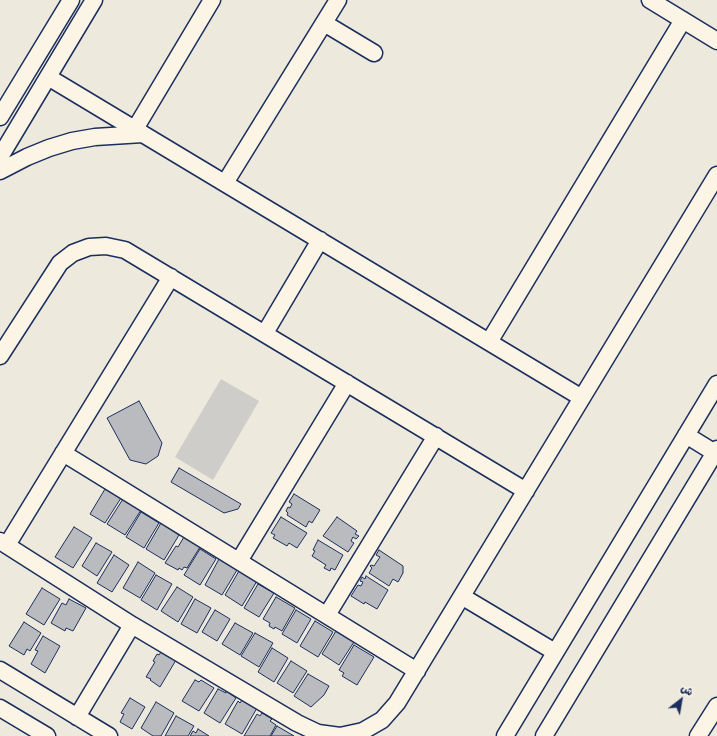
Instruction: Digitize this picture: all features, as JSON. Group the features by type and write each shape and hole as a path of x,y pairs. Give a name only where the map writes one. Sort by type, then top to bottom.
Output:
{"street":[{"path":"0,117 71,0"},
{"path":"0,157 94,0"},
{"path":"139,132 212,0"},
{"path":"225,183 338,0"},
{"path":"650,0 717,41"},
{"path":"489,342 683,20"},
{"path":"324,23 374,53"},
{"path":"48,77 582,398"},
{"path":"0,171 27,157 72,141 139,132"},
{"path":"170,277 63,453 3,543 132,625 297,723 318,733 340,736 362,731 382,720 398,703 717,175"},
{"path":"265,334 320,240"},
{"path":"0,356 60,263 73,253 89,247 106,246 125,250 526,491"},
{"path":"239,562 347,383"},
{"path":"505,736 717,384"},
{"path":"544,736 716,451 686,435"},
{"path":"327,615 436,436"},
{"path":"63,453 418,671"},
{"path":"463,597 555,652"},
{"path":"77,717 132,625"},
{"path":"0,670 109,736"},
{"path":"698,736 717,706"},
{"path":"0,708 46,736"}],"shaded area":[{"path":"221,379 259,401 213,480 175,457"}],"building":[{"path":"139,401 162,443 158,456 146,464 130,460 107,418"},
{"path":"179,468 241,504 238,509 224,513 171,482"},
{"path":"105,489 121,498 105,523 90,514"},
{"path":"294,494 320,510 312,523 309,521 306,527 287,515 288,513 286,511 292,504 289,502"},
{"path":"123,499 141,510 125,535 107,524"},
{"path":"141,512 159,523 144,548 126,537"},
{"path":"281,517 307,533 297,548 289,543 287,546 273,538 275,535 271,533"},
{"path":"337,517 357,531 355,534 359,536 356,539 353,537 351,541 354,543 348,552 323,536"},
{"path":"161,523 179,535 164,560 146,549"},
{"path":"74,527 92,538 73,568 55,557"},
{"path":"184,537 200,547 187,568 184,567 182,570 179,568 178,570 165,563"},
{"path":"318,540 343,555 335,570 331,568 330,571 324,568 326,565 312,556"},
{"path":"96,543 112,552 97,576 82,566"},
{"path":"200,549 216,559 200,585 184,575"},
{"path":"379,550 403,566 403,573 398,582 393,579 389,586 369,573 372,568 370,566 374,566 380,557 376,555"},
{"path":"114,555 129,565 112,592 97,583"},
{"path":"219,559 237,570 222,595 205,585"},
{"path":"138,562 155,573 140,598 123,588"},
{"path":"239,571 257,581 242,606 225,595"},
{"path":"156,575 172,584 157,610 141,600"},
{"path":"366,576 388,590 377,609 365,602 364,604 351,596 358,585 361,586 363,582 360,581 362,577 365,579"},
{"path":"258,584 274,593 259,617 244,608"},
{"path":"177,587 193,597 178,622 161,611"},
{"path":"42,588 60,599 44,625 26,614"},
{"path":"276,597 295,608 282,631 275,627 274,629 269,626 270,623 263,619"},
{"path":"69,599 86,608 73,631 66,628 65,631 51,623 62,603 66,605"},
{"path":"195,599 211,608 197,633 181,624"},
{"path":"215,610 230,619 217,641 202,632"},
{"path":"296,610 311,619 297,643 282,634"},
{"path":"315,621 333,632 318,657 300,646"},
{"path":"24,622 41,633 30,651 27,649 24,655 9,646"},
{"path":"235,623 253,633 240,655 222,644"},
{"path":"336,631 354,642 339,665 322,654"},
{"path":"255,633 273,643 259,667 241,656"},
{"path":"43,636 60,646 45,673 31,664 38,651 35,650"},
{"path":"354,645 374,657 357,685 342,676 344,673 339,670"},
{"path":"272,648 288,658 274,682 258,672"},
{"path":"161,652 176,660 160,687 150,680 151,679 146,677 155,662 153,661 157,654 159,655"},
{"path":"291,661 307,671 293,693 277,683"},
{"path":"308,674 329,686 324,695 311,707 294,696"},
{"path":"195,680 199,682 201,680 214,688 199,711 182,701"},
{"path":"218,689 226,693 226,691 236,698 220,723 204,713"},
{"path":"130,698 145,707 132,729 120,722 124,714 121,713"},
{"path":"242,700 257,708 242,734 225,724 238,701 240,703"},
{"path":"156,702 174,713 161,736 153,736 141,728"},
{"path":"262,713 272,719 270,721 276,725 270,736 244,736 257,714 260,716"},
{"path":"176,716 194,726 188,736 165,736"},
{"path":"277,726 294,736 271,736"},
{"path":"198,729 209,736 190,736 193,731 196,733"}]}
